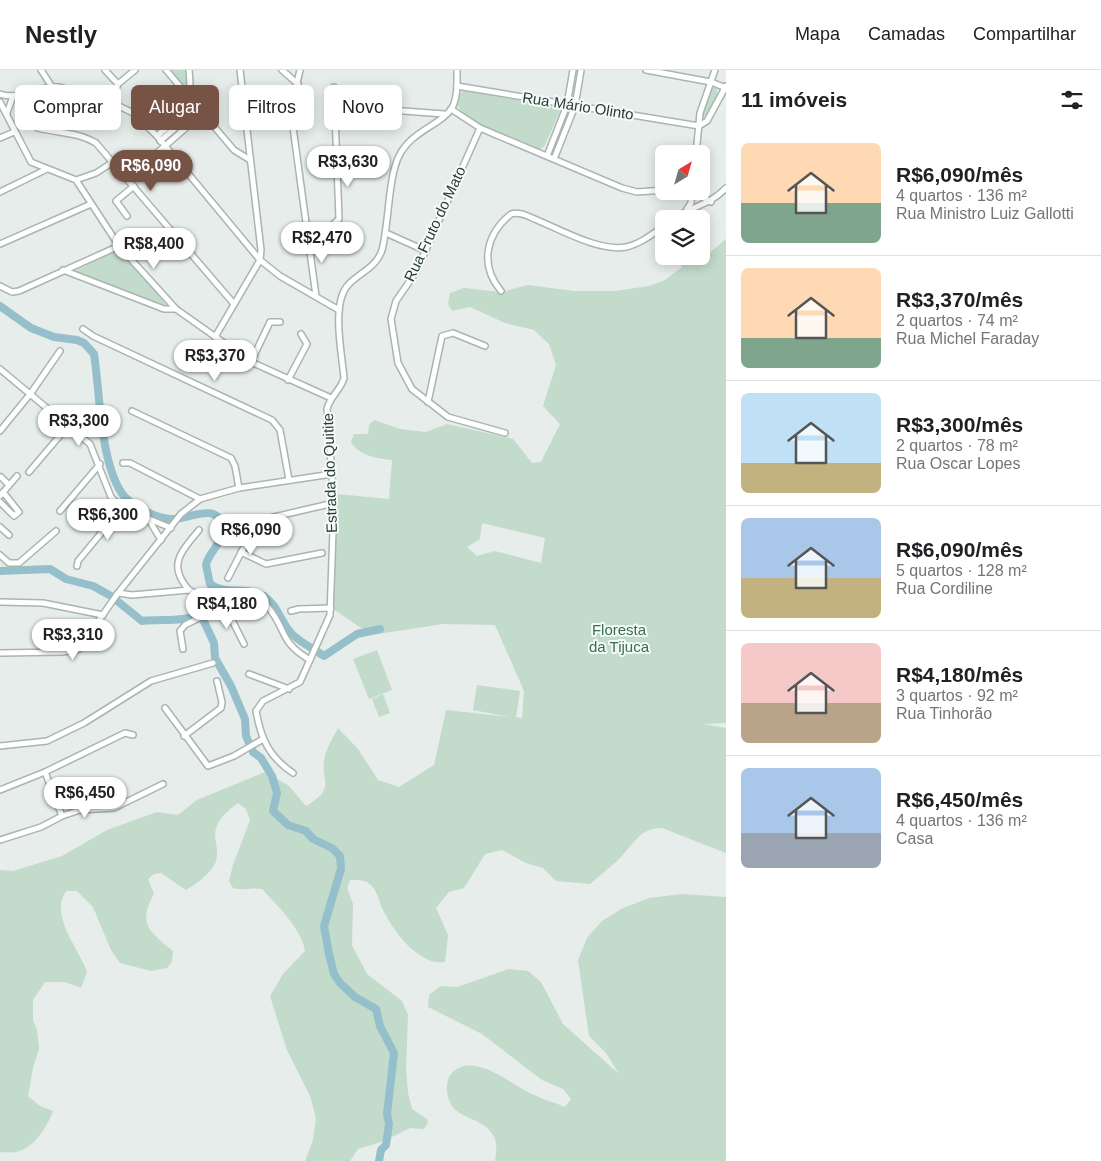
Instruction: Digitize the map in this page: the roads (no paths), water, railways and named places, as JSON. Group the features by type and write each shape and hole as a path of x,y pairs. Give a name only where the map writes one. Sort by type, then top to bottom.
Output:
{"street":[{"path":"41,70 51,85"},
{"path":"105,70 118,84 134,70"},
{"path":"166,70 179,85"},
{"path":"189,70 190,85"},
{"path":"215,337 260,260 261,250 240,70"},
{"path":"282,70 298,84"},
{"path":"300,70 293,100 292,120 316,296"},
{"path":"121,107 133,113 160,141 260,260 280,276 339,310 340,298 348,286 379,258 386,232 398,157 413,137 451,109 457,86 457,70"},
{"path":"547,156 567,105 573,70"},
{"path":"554,159 576,106 581,70"},
{"path":"646,70 711,82 726,88 707,121 699,126"},
{"path":"697,145 700,113 715,70"},
{"name":"Rua Mário Olinto","path":"457,86 699,126"},
{"path":"0,94 13,96 7,113"},
{"path":"0,102 7,113 27,158 36,166 76,180 119,246 176,309 251,362 331,398"},
{"path":"451,109 480,128 630,191 655,190"},
{"path":"402,111 445,114"},
{"name":"Rua Fruto do Mato","path":"480,128 416,272 396,301 391,319 401,373 412,389 448,417 506,433"},
{"path":"47,130 90,140 113,162 234,304"},
{"path":"160,141 173,130"},
{"path":"127,179 160,141 173,130"},
{"path":"217,130 234,150 250,160"},
{"path":"308,235 325,232 339,219 337,130"},
{"path":"0,138 14,132"},
{"path":"76,180 96,173 113,162"},
{"path":"35,175 36,166"},
{"path":"0,192 47,169"},
{"path":"127,216 116,201 134,186"},
{"path":"686,210 711,202 726,188"},
{"path":"686,210 692,203 692,200"},
{"path":"0,244 91,204"},
{"path":"500,291 488,268 486,255 497,232 511,214 522,214 569,234 608,246 625,247 635,244 655,232"},
{"path":"386,232 426,250"},
{"path":"0,286 12,292 19,291 119,246"},
{"path":"63,270 164,309 176,309"},
{"name":"Estrada do Quitite","path":"294,773 276,761 263,739 257,718 258,707 263,701 300,682 331,608 334,503 327,409 331,398 341,386 344,378 339,310"},
{"path":"251,362 270,322 280,322"},
{"path":"83,329 93,336 272,420 280,430 289,480"},
{"path":"428,402 442,336 453,333 485,346"},
{"path":"288,380 307,344 301,334"},
{"path":"0,431 31,394 60,351"},
{"path":"0,369 69,424 90,444 100,464 111,497 122,508 172,526"},
{"path":"132,411 231,458 235,466 239,488"},
{"path":"29,472 69,424"},
{"path":"123,463 130,463 200,498"},
{"path":"60,511 100,464"},
{"path":"0,653 76,650 86,641 112,602 181,514 200,498 239,488 332,474"},
{"path":"0,502 14,516 19,512 2,494 17,476"},
{"path":"1,477 9,485"},
{"path":"228,578 254,521 334,503"},
{"path":"77,566 78,560 122,508"},
{"path":"149,519 161,540"},
{"path":"0,527 9,534"},
{"path":"199,530 177,562 178,575 189,590 223,607 244,644"},
{"path":"0,556 9,563 19,563 56,532"},
{"path":"241,552 266,564 322,553"},
{"path":"118,594 132,595 189,590"},
{"path":"183,649 182,628 223,607 255,601 266,605 289,646 310,660"},
{"path":"0,602 43,603 103,615"},
{"path":"292,611 299,608 331,608"},
{"path":"0,746 47,741 84,723 151,681 213,664"},
{"path":"249,674 289,689"},
{"path":"184,736 221,708 222,702 217,681"},
{"path":"165,708 208,766 214,766 263,739"},
{"path":"0,790 45,772 125,733 133,735"},
{"path":"45,772 62,816"},
{"path":"0,840 41,827 62,816 87,808 114,808 163,784"}],"waterway":[{"path":"0,306 31,328 54,337 77,340 84,343 94,354 102,425 109,462 121,492 130,502 157,516 170,519 202,513 216,515 220,521 222,531 206,565 210,584 216,588 258,593 265,597 273,605 292,634 324,656 357,634 380,629"},
{"path":"0,571 50,569 66,579 93,586 111,596 142,621 181,619 204,614"},
{"path":"222,607 264,596"},
{"path":"201,615 214,643 215,658 231,686 245,719 246,736 253,752 261,758 272,776 277,793 273,811 288,825 306,831 313,839 332,848 340,856 341,869 324,926 334,974 340,983 355,997 376,1009 380,1026 394,1053 387,1114 389,1124 386,1145 381,1150 379,1161"}],"park label":[{"name":"Floresta da Tijuca","path":"619,638"}]}
